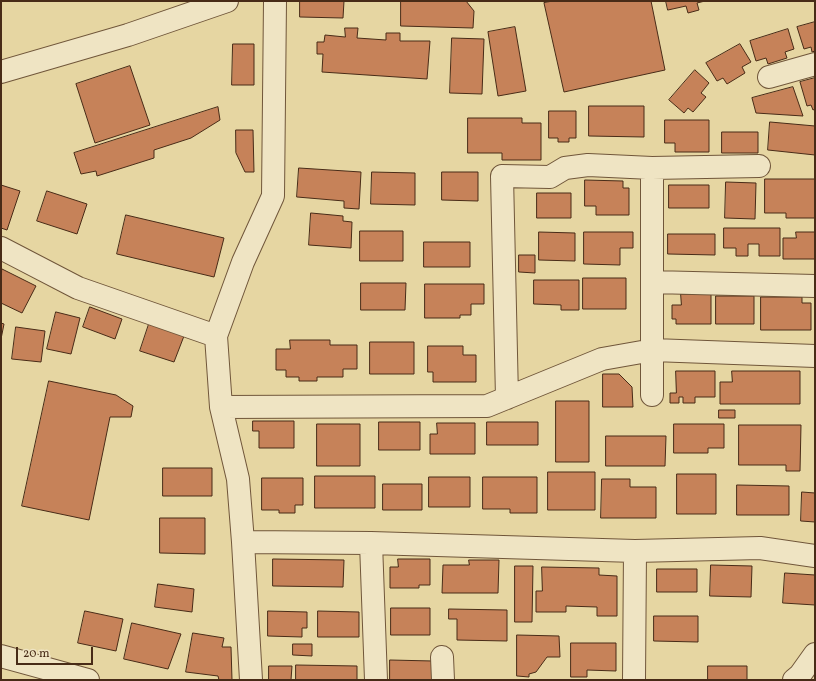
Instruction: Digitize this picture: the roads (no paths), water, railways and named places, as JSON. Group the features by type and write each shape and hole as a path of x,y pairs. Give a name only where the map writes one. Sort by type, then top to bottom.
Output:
{"street":[{"path":"1,72 128,35 227,1"},
{"path":"251,680 238,479 221,406 216,336 243,262 273,196 275,1"},
{"path":"769,77 815,64"},
{"path":"507,398 502,176 550,177 565,168 588,165 652,168 759,166"},
{"path":"652,168 652,395"},
{"path":"1,248 78,288 216,336"},
{"path":"652,282 815,286"},
{"path":"221,406 487,406 602,359 653,350 815,356"},
{"path":"243,542 371,543 635,551 760,548 815,556"},
{"path":"371,543 376,680"},
{"path":"634,680 635,551"},
{"path":"794,680 800,675 815,654"},
{"path":"1,656 88,680"},
{"path":"442,657 443,680"}]}
